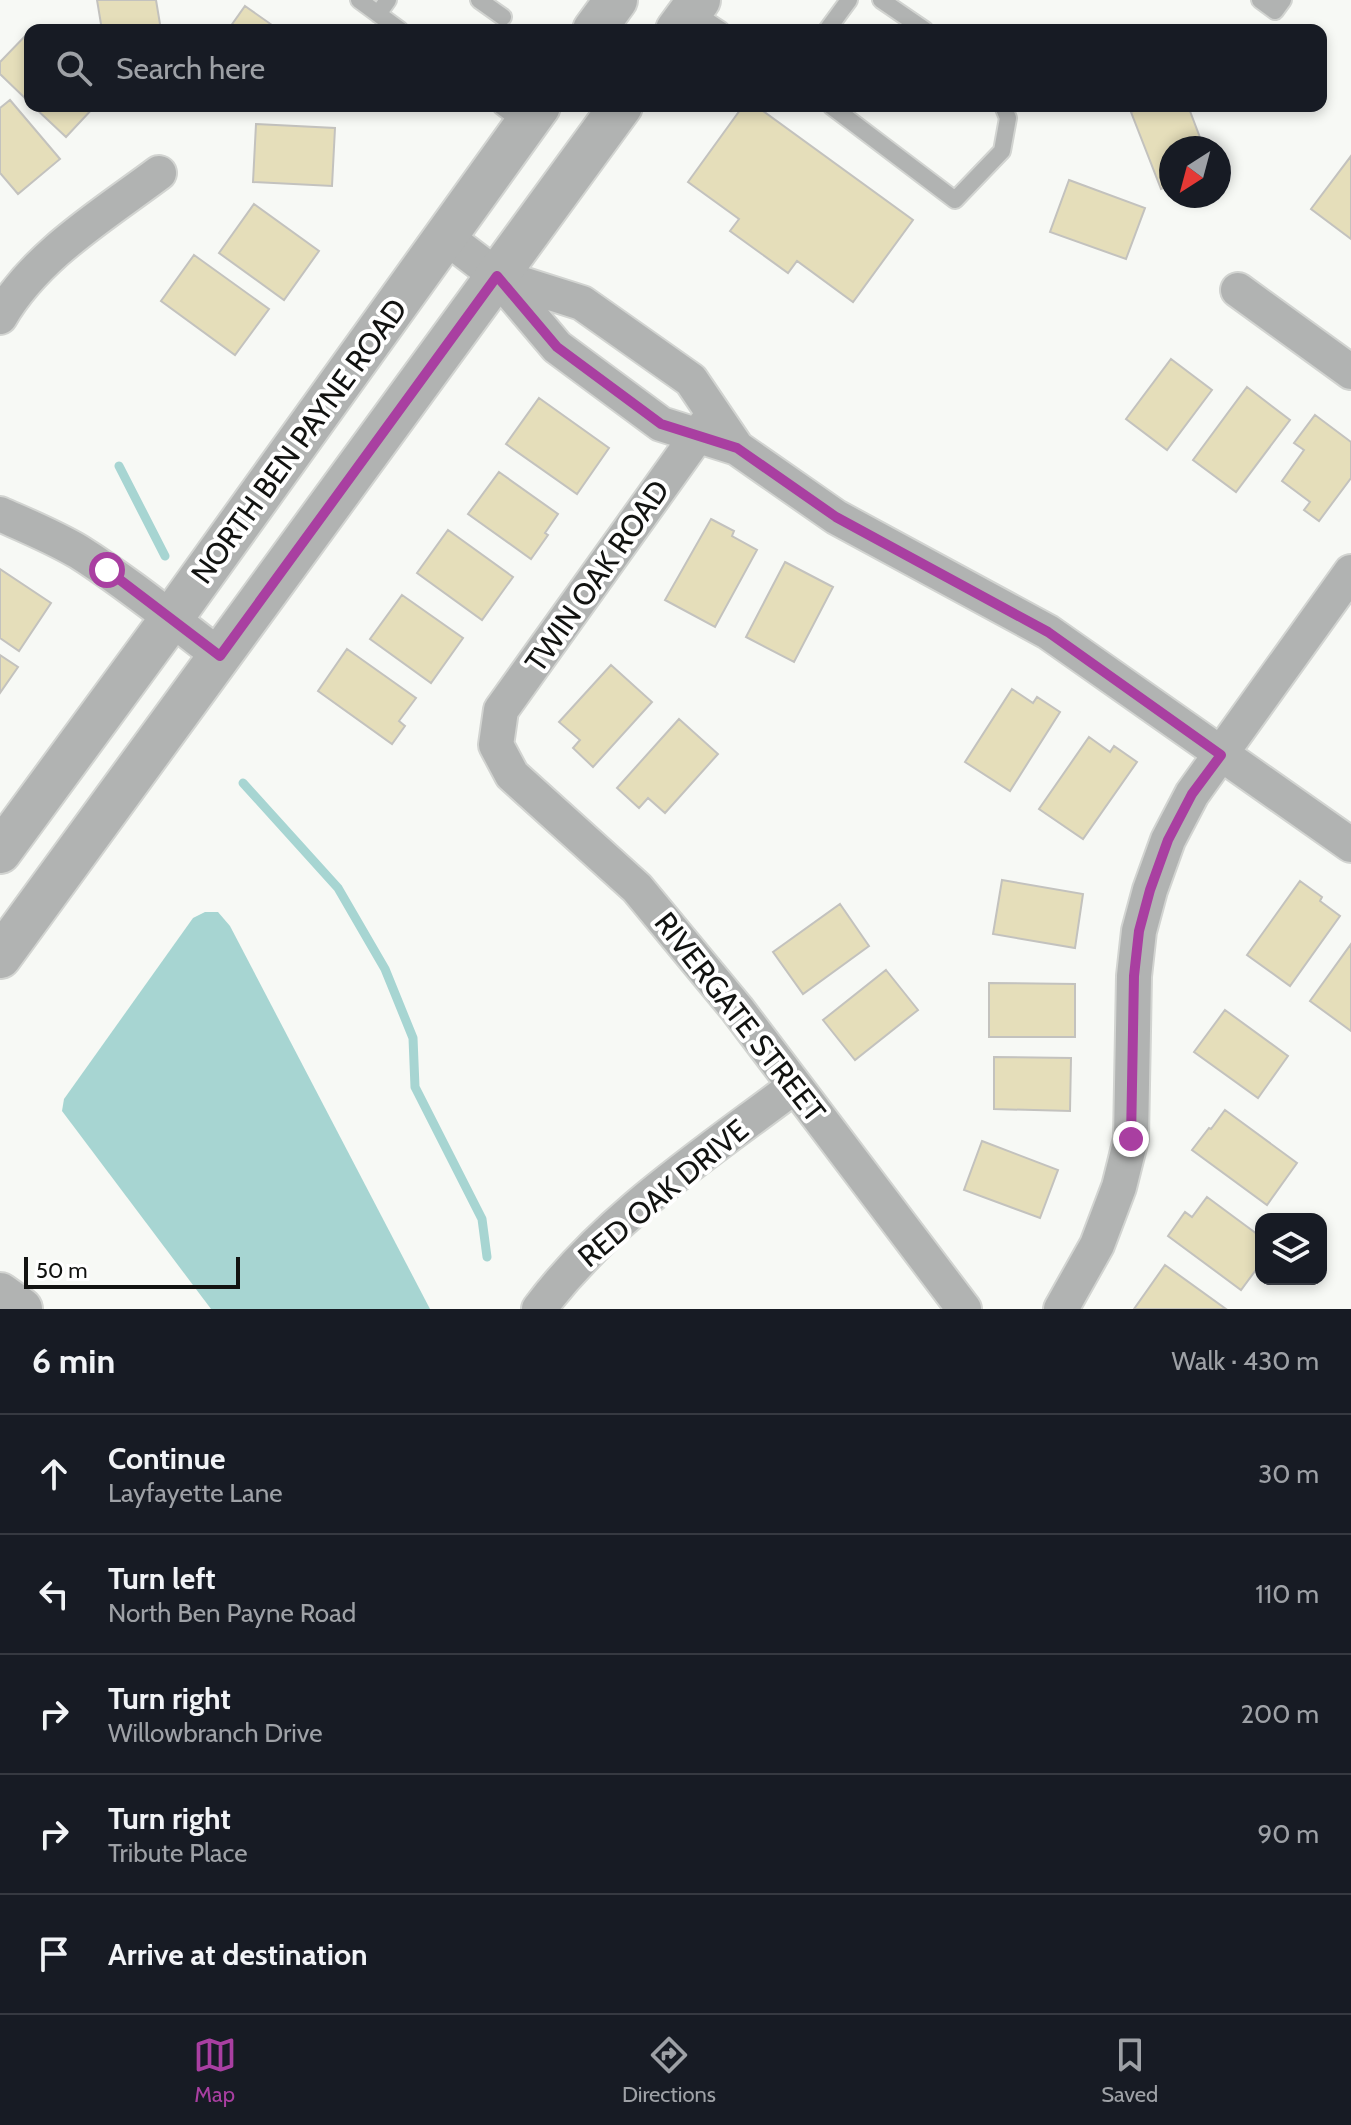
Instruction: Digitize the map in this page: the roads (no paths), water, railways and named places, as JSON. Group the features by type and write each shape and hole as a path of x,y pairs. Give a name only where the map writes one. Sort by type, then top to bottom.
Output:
{"street":[{"path":"598,24 616,0"},
{"name":"NORTH BEN PAYNE ROAD","path":"0,852 446,237 522,112"},
{"name":"NORTH BEN PAYNE ROAD","path":"0,957 617,112"},
{"path":"0,317 64,244 159,173"},
{"path":"446,237 497,276 557,347 661,424 706,425"},
{"path":"497,276 582,303 691,380 706,425 737,448 836,517 1048,632 1351,845"},
{"path":"1238,290 1351,372"},
{"name":"TWIN OAK ROAD","path":"496,745 501,710 706,425"},
{"path":"0,514 43,532 107,570 220,656"},
{"path":"1061,1309 1097,1245 1119,1187 1131,1139 1134,976 1139,931 1168,840 1192,794 1351,572"},
{"name":"RIVERGATE STREET","path":"496,745 512,775 637,888 737,1009 964,1309"},
{"name":"RED OAK DRIVE","path":"539,1309 560,1282 612,1229 651,1195 795,1086"},
{"path":"0,1294 21,1309"}],"lane":[{"path":"359,0 383,7 396,24"},
{"path":"479,0 503,17"},
{"path":"831,24 849,0"},
{"path":"881,0 916,24"},
{"path":"1260,0 1275,11 1283,0"},
{"path":"839,112 955,200 1002,151 1008,118 1006,112"}],"water":[{"path":"205,912 218,912 230,926 430,1309 211,1309 62,1111 64,1099 193,918"}],"waterway":[{"path":"119,466 165,556"},
{"path":"243,783 338,888 385,969 413,1038 415,1087 482,1219 487,1257"}]}
